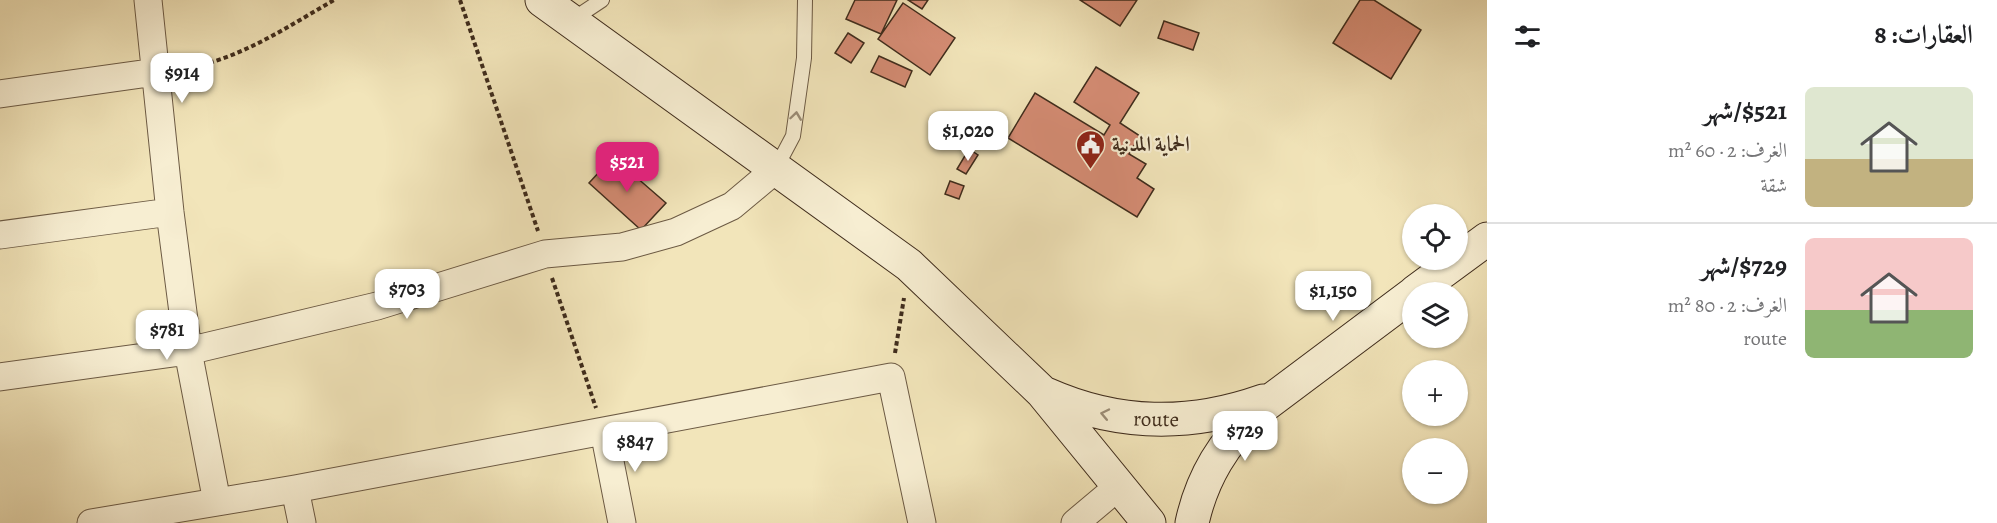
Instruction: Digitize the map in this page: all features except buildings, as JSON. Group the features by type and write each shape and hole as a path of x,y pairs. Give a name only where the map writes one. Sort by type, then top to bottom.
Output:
{"main road":[{"path":"542,0 909,265 1042,392 1149,523"},
{"path":"1429,282 1487,239"},
{"path":"1192,523 1204,484 1226,444 1258,410 1402,302"},
{"name":"route","path":"1042,392 1097,413 1156,421 1213,417 1266,400 1284,391"}],"street":[{"path":"148,0 170,212 188,351 217,502"},
{"path":"0,94 156,72"},
{"path":"0,377 188,351 377,306 545,254 622,247 676,232 732,206 775,170"},
{"path":"0,235 170,212"},
{"path":"91,523 295,489 891,377 922,523"},
{"path":"604,431 622,523"},
{"path":"1075,523 1119,486"},
{"path":"295,489 302,523"}],"lane":[{"path":"572,20 602,0"},
{"path":"775,170 793,136 804,57 803,1"}],"path":[{"path":"156,72 198,67 230,56 334,0"},
{"path":"460,0 604,431"},
{"path":"891,377 909,265"}],"place":[{"name":"الحماية المدنية","path":"1091,170"}]}
